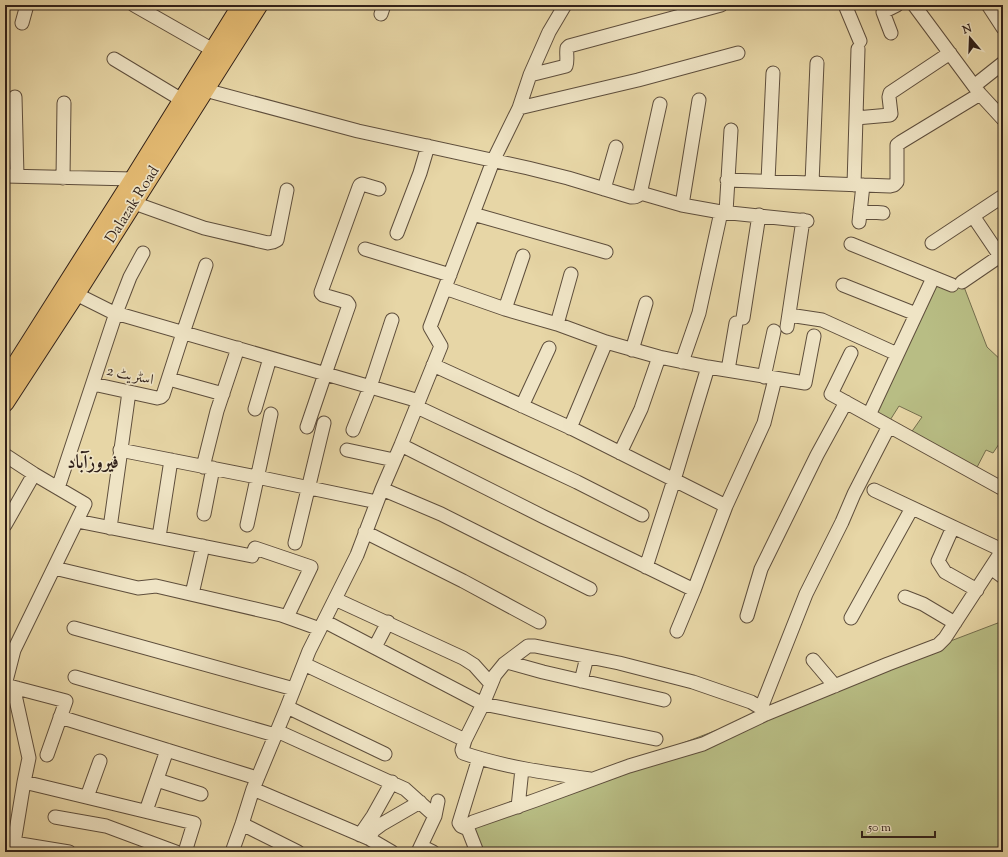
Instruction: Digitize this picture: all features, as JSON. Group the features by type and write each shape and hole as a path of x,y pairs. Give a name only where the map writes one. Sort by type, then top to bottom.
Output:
{"main road":[{"name":"Dalazak Road","path":"5,403 133,179 241,5"},
{"name":"Dalazak Road","path":"5,381 134,203 259,5"}],"street":[{"path":"22,23 27,5"},
{"path":"134,5 213,50"},
{"path":"232,852 255,783 304,664 357,555 382,489 441,346 430,327 493,161 519,108 530,76 549,32 565,5"},
{"path":"530,76 566,66 566,51 569,46 721,5"},
{"path":"845,5 859,45 856,118 860,216 883,213"},
{"path":"891,33 883,12 897,5"},
{"path":"914,5 977,90 1003,119"},
{"path":"988,5 1003,28"},
{"path":"519,108 638,80 738,53"},
{"path":"856,118 890,115 890,93 950,54"},
{"path":"114,59 182,100"},
{"path":"812,183 817,63"},
{"path":"728,180 894,185 897,182 897,145 977,90 1003,63"},
{"path":"768,181 774,73"},
{"path":"205,90 358,131 568,178 631,197 644,194 682,205 723,212 805,220 788,321 822,320 897,354"},
{"path":"15,97 11,176 133,179"},
{"path":"682,205 699,100"},
{"path":"63,178 64,103"},
{"path":"640,194 660,104"},
{"path":"682,362 699,313 723,212 728,180 731,130"},
{"path":"397,234 420,174 428,146"},
{"path":"604,189 616,147"},
{"path":"307,427 349,305 347,302 323,294 322,292 360,185 362,184 379,189"},
{"path":"134,203 204,228 268,243 277,240 287,190"},
{"path":"932,243 1003,196"},
{"path":"473,214 606,252"},
{"path":"728,370 740,320 759,215"},
{"path":"851,244 933,278 957,283 1001,255 973,216"},
{"path":"365,249 450,275"},
{"path":"58,488 116,313 130,277 143,253"},
{"path":"505,309 523,256"},
{"path":"206,266 169,378 223,394"},
{"path":"557,324 571,274"},
{"path":"869,415 933,278"},
{"path":"843,285 916,314"},
{"path":"445,288 632,350 708,367 805,383 814,336"},
{"path":"69,292 112,312 370,387 418,404 642,515"},
{"path":"632,350 646,302"},
{"path":"353,430 370,387 392,320"},
{"path":"677,631 726,506 764,423 774,331"},
{"path":"570,428 606,342"},
{"path":"204,514 208,467 218,411 238,348"},
{"path":"522,406 549,348"},
{"path":"851,353 831,394 1003,489"},
{"path":"620,453 642,410 659,357"},
{"path":"255,409 270,358"},
{"path":"433,365 570,428 726,506"},
{"path":"646,567 708,367"},
{"name":"اسٹریٹ 2","path":"93,384 157,398 163,395 169,378"},
{"path":"110,528 129,392"},
{"path":"747,616 762,569 817,455 846,402"},
{"path":"247,525 271,414"},
{"path":"295,543 324,423"},
{"path":"764,710 806,594 854,494 889,426"},
{"path":"401,445 694,590"},
{"path":"120,450 377,502"},
{"path":"347,450 394,460"},
{"path":"5,455 85,504 54,568 10,647 9,686 15,695 29,758 14,847 65,852"},
{"path":"159,537 170,460"},
{"path":"5,525 34,474"},
{"path":"382,489 441,514 590,589"},
{"path":"477,852 468,829 468,825 473,822 628,766 703,744 764,710 834,686 938,645 945,638 1003,549 874,490"},
{"path":"851,618 912,508"},
{"path":"77,521 252,556 255,548 311,567 286,617"},
{"path":"953,527 938,561 945,572 977,590"},
{"path":"365,532 463,581 539,622"},
{"path":"192,594 203,546"},
{"path":"54,568 138,588 156,586 322,625 374,647 483,704 656,739"},
{"path":"991,568 1003,577"},
{"path":"905,597 924,604 955,623"},
{"path":"335,599 388,622 463,658 474,665 491,684"},
{"path":"374,647 388,622"},
{"path":"74,628 294,689"},
{"path":"592,780 522,769 463,753 462,750 465,740 483,704 495,675 507,662 528,646 535,646 620,663 693,682 751,702 764,710"},
{"path":"581,681 587,657"},
{"path":"813,660 834,686"},
{"path":"507,662 664,700"},
{"path":"304,664 465,740"},
{"path":"76,677 276,733 405,788 435,816"},
{"path":"9,686 66,701 47,755"},
{"path":"287,707 385,754"},
{"path":"60,717 167,750 255,783 364,836 392,852"},
{"path":"146,811 167,750"},
{"path":"468,829 461,826 459,823 479,758"},
{"path":"88,797 100,761"},
{"path":"518,807 522,769"},
{"path":"157,780 201,794"},
{"path":"24,782 194,823 185,852"},
{"path":"364,836 373,816 392,782"},
{"path":"433,852 420,849 435,816 438,801"},
{"path":"364,836 420,802"},
{"path":"55,817 106,826 176,852"},
{"path":"242,824 298,852"}],"green space":[{"path":"933,278 951,285 961,279 987,347 1003,362 1003,438 993,453 986,450 974,473 908,437 922,417 899,406 887,425 869,413"},
{"path":"1003,621 1003,852 481,852 468,825"}],"district":[{"name":"فیروزآباد","path":"93,463"}]}
